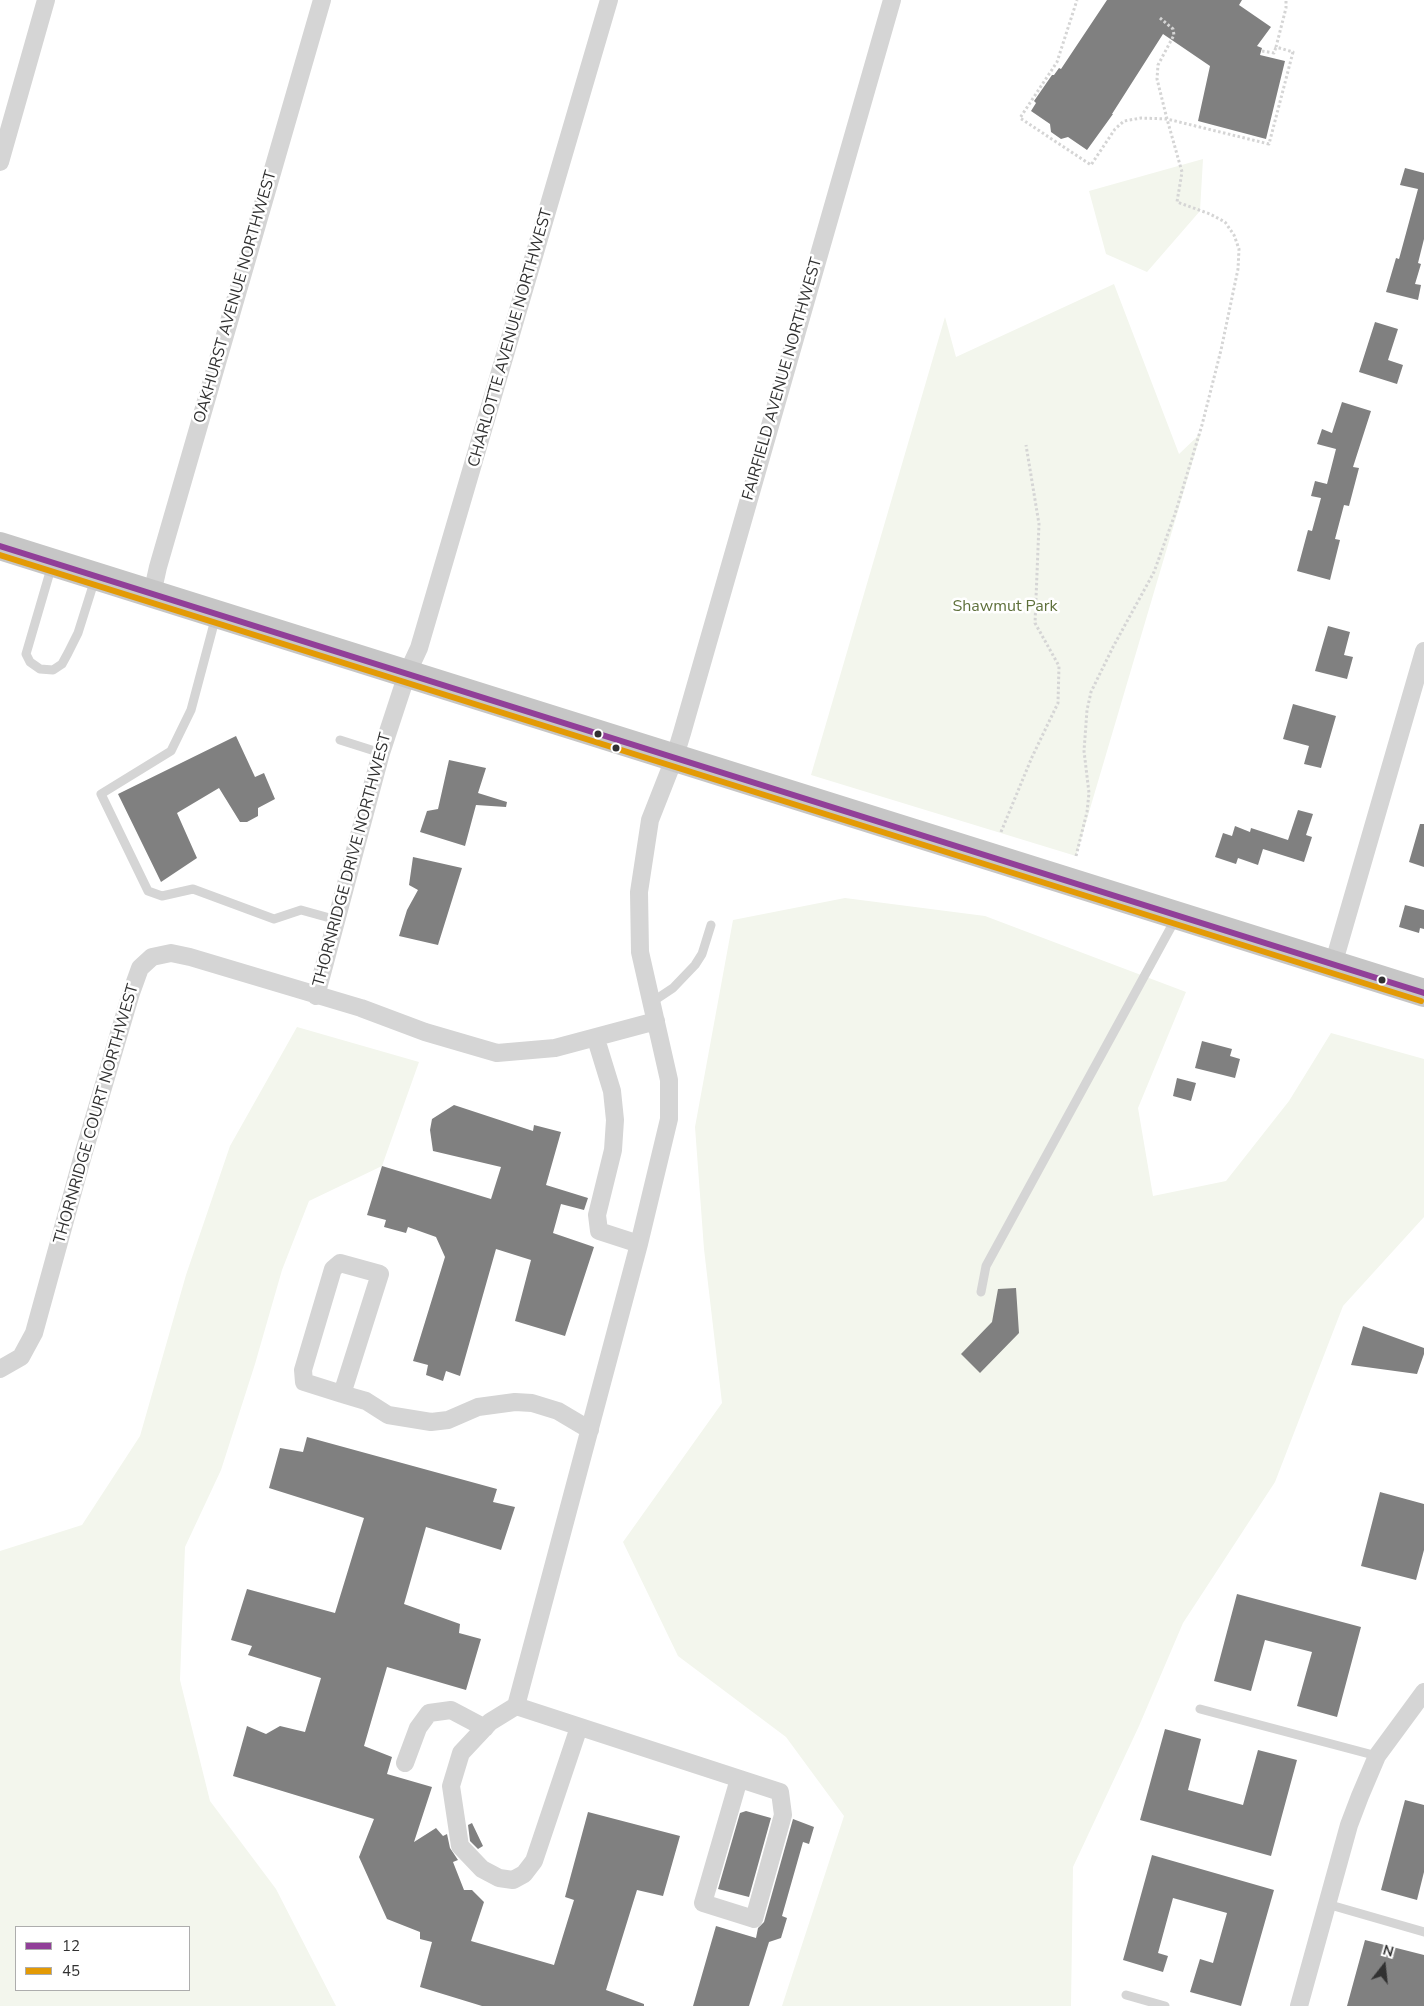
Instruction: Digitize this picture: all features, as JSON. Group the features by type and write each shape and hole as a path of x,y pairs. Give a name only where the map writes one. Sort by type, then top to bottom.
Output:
{"highway":[{"path":"0,546 1424,993"}],"street":[{"path":"0,162 46,0"},
{"name":"OAKHURST AVENUE NORTHWEST","path":"152,594 158,567 322,0"},
{"name":"CHARLOTTE AVENUE NORTHWEST","path":"407,674 420,648 609,0"},
{"name":"FAIRFIELD AVENUE NORTHWEST","path":"516,1706 639,1244 669,1119 669,1080 640,952 639,892 650,820 674,759 892,0"},
{"path":"1333,965 1424,650"},
{"name":"THORNRIDGE DRIVE NORTHWEST","path":"407,674 381,753 316,996 361,1008 425,1032 497,1053 555,1048 596,1039 656,1021"},
{"name":"THORNRIDGE COURT NORTHWEST","path":"0,1369 21,1357 34,1334 83,1155 140,968 152,957 171,953 190,957 316,996"},
{"path":"596,1039 612,1092 615,1120 613,1150 597,1214 599,1231 639,1244"},
{"path":"342,1394 380,1274 340,1263 333,1269 303,1370 304,1382 366,1402 388,1415 431,1422 448,1420 478,1407 514,1402 532,1403 558,1411 590,1430"},
{"path":"1299,2006 1349,1825 1377,1756 1424,1692"},
{"path":"579,1727 534,1861 524,1874 513,1880 499,1878 482,1869 460,1846 451,1786 461,1753 490,1722 516,1706 780,1792 783,1815 754,1919 703,1903 740,1779"},
{"path":"405,1763 418,1728 429,1713 451,1710 484,1728"}],"lane":[{"path":"53,563 26,654 30,662 40,669 53,670 62,664 78,633 95,576"},
{"path":"216,615 191,710 171,751 101,794 148,891 162,896 192,889 274,919 301,910 337,920"},
{"path":"340,740 381,753"},
{"path":"982,1292 986,1266 1176,916"},
{"path":"652,1002 673,988 695,964 702,954 711,925"},
{"path":"1200,1709 1377,1756"},
{"path":"1327,1904 1424,1932"},
{"path":"1126,1995 1165,2006"}],"path":[{"path":"1077,0 1057,62 1020,118 1091,165 1115,129 1124,121 1141,118 1167,119 1269,144 1292,52 1276,47"},
{"path":"1262,50 1274,53 1286,8 1286,0"},
{"path":"1076,856 1090,793 1084,751 1087,710 1091,692 1154,572 1163,551 1202,425 1221,350 1238,270 1239,250 1234,235 1225,222 1210,214 1177,202 1182,172 1157,79 1158,65 1174,35 1173,29 1160,18"},
{"path":"1001,832 1032,757 1058,703 1059,666 1035,623 1038,524 1026,445"}],"green space":[{"path":"1203,159 1200,211 1147,272 1106,254 1089,191"},
{"name":"Shawmut Park","path":"1114,284 1179,454 1201,433 1076,856 811,775 945,317 956,357"},
{"path":"845,898 985,916 1186,992 1138,1108 1153,1196 1226,1181 1289,1101 1331,1033 1424,1059 1424,1217 1343,1306 1275,1482 1183,1623 1139,1726 1073,1867 1071,2006 782,2006 844,1816 786,1737 678,1656 623,1542 722,1403 704,1249 695,1127 733,920"},
{"path":"297,1027 419,1062 382,1166 309,1201 282,1270 255,1364 221,1470 185,1547 180,1680 210,1801 276,1889 336,2006 0,2006 0,1551 82,1525 140,1436 186,1275 230,1146"}],"building":[{"path":"1107,0 1242,0 1239,5 1271,27 1257,46 1262,48 1260,55 1285,61 1266,139 1198,121 1210,66 1163,34 1113,114 1087,150 1068,137 1061,139 1051,132 1050,124 1031,111 1036,103 1034,101 1052,75 1059,68 1061,69"},
{"path":"1405,168 1424,173 1424,239 1418,263 1421,264 1415,284 1421,285 1418,300 1386,292 1396,258 1399,259 1418,189 1400,185"},
{"path":"1375,322 1398,329 1388,360 1403,365 1397,384 1359,372"},
{"path":"1342,402 1371,411 1353,467 1359,468 1349,506 1344,505 1335,539 1340,540 1330,580 1297,571 1308,530 1312,531 1321,498 1311,496 1315,481 1327,484 1336,449 1317,444 1322,429 1332,433"},
{"path":"1328,626 1350,632 1344,655 1353,657 1347,679 1315,671"},
{"path":"1293,704 1336,716 1321,768 1304,764 1309,746 1283,739"},
{"path":"236,736 255,777 264,773 275,799 258,808 258,816 247,822 240,822 219,788 177,813 197,858 161,882 118,794"},
{"path":"449,760 486,768 478,793 507,802 506,807 476,805 465,846 420,832 427,811 438,809"},
{"path":"1298,810 1313,814 1306,835 1312,837 1304,862 1263,849 1258,865 1238,858 1236,864 1215,857 1223,833 1232,836 1235,826 1250,832 1251,828 1288,840"},
{"path":"1420,824 1424,824 1424,867 1409,862"},
{"path":"413,857 462,868 438,945 399,936 407,910 418,890 409,885"},
{"path":"1405,905 1424,910 1424,929 1420,928 1419,933 1399,927"},
{"path":"1202,1041 1232,1049 1230,1056 1240,1059 1235,1078 1195,1068"},
{"path":"1177,1078 1196,1083 1191,1101 1173,1096"},
{"path":"454,1105 533,1131 534,1125 561,1132 546,1185 588,1198 584,1210 561,1204 553,1233 594,1247 565,1336 515,1321 531,1260 496,1249 460,1376 446,1371 443,1381 426,1375 428,1365 413,1361 445,1257 436,1237 408,1227 406,1233 384,1227 386,1220 367,1215 382,1166 491,1199 501,1167 433,1151 430,1130 432,1119"},
{"path":"1016,1288 1019,1333 980,1373 961,1354 992,1322 998,1289"},
{"path":"1363,1326 1424,1348 1424,1354 1417,1374 1351,1365"},
{"path":"307,1437 497,1489 493,1502 515,1507 501,1550 426,1527 404,1604 460,1624 459,1633 481,1639 466,1690 387,1667 364,1746 392,1757 387,1774 432,1787 414,1842 436,1828 443,1836 447,1834 450,1848 458,1860 453,1862 464,1890 472,1890 484,1902 471,1941 554,1965 574,1900 565,1897 588,1812 680,1836 663,1896 637,1890 606,1990 644,2004 644,2006 482,2006 420,1987 432,1942 420,1939 420,1932 387,1919 359,1857 374,1819 233,1776 247,1726 266,1734 280,1726 305,1732 321,1678 248,1655 252,1646 231,1640 247,1589 335,1613 364,1518 269,1488 280,1448 303,1452"},
{"path":"1380,1492 1424,1504 1424,1550 1416,1580 1361,1566"},
{"path":"1237,1594 1361,1627 1337,1717 1297,1706 1312,1652 1265,1640 1251,1691 1214,1681"},
{"path":"1165,1729 1201,1739 1188,1790 1243,1805 1258,1750 1297,1760 1271,1856 1140,1820"},
{"path":"1405,1800 1424,1805 1424,1872 1417,1900 1381,1890"},
{"path":"746,1811 771,1818 749,1897 718,1889 740,1813"},
{"path":"793,1819 814,1827 809,1844 803,1842 782,1916 787,1918 781,1938 769,1942 749,2006 693,2006 716,1926 756,1938 758,1928 764,1922"},
{"path":"472,1823 483,1846 478,1849 470,1841 468,1825"},
{"path":"1152,1855 1274,1890 1241,2006 1190,1992 1200,1959 1213,1963 1227,1913 1173,1898 1158,1953 1168,1956 1163,1972 1123,1960"},
{"path":"1365,1940 1424,1955 1424,2006 1347,2006"}],"transit line":[{"name":"12","path":"0,546 1424,993"},
{"name":"45","path":"0,555 1421,1001"}]}
